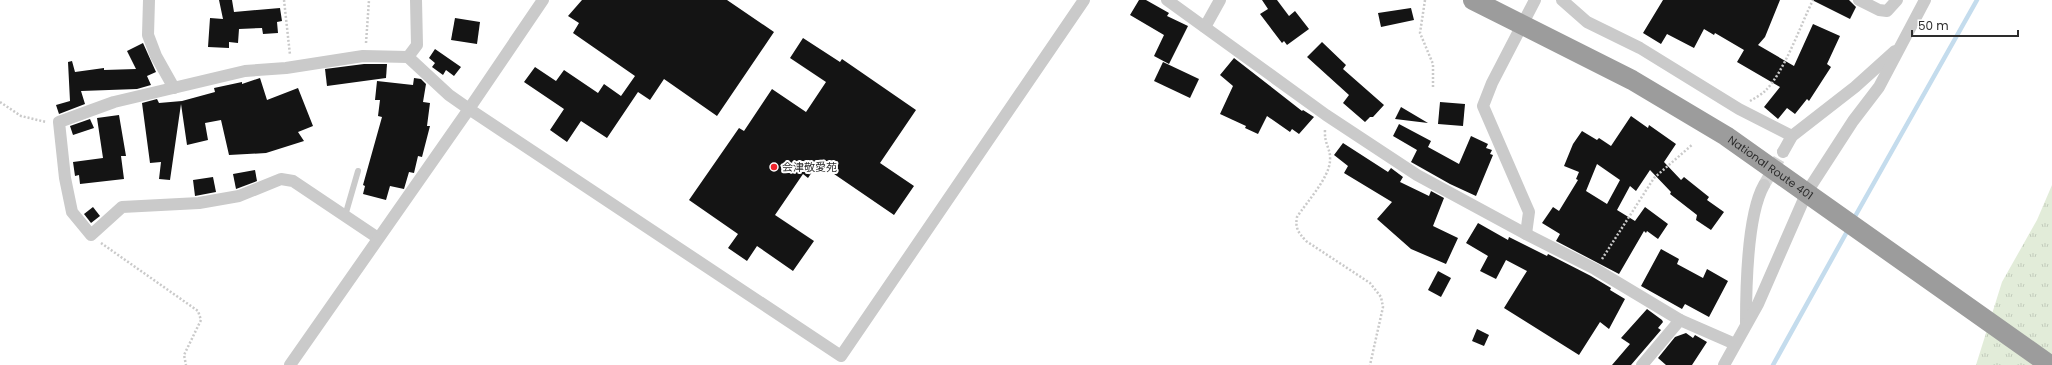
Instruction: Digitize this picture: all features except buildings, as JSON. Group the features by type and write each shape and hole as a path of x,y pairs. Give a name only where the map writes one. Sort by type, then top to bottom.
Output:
{"highway":[{"name":"National Route 401","path":"1473,0 1639,83 1726,136 1813,196 2050,365"}],"street":[{"path":"149,0 148,36 174,88"},
{"path":"408,57 417,45 416,0"},
{"path":"290,365 469,109 543,0"},
{"path":"378,238 294,181 281,179 239,196 199,203 122,207 91,235 72,212 64,178 59,122 114,102 245,72 368,56 408,57 450,95 469,109 841,356 1084,0"},
{"path":"1167,0 1326,115 1417,175 1526,234 1595,269 1680,320 1735,344"},
{"path":"1205,27 1220,0"},
{"path":"1526,234 1529,212 1483,106 1488,92 1535,0"},
{"path":"1562,0 1587,22 1640,48 1738,109 1792,136"},
{"path":"1859,0 1879,10 1887,11 1897,0"},
{"path":"1724,365 1758,304 1853,121 1879,87 1925,0"},
{"path":"1783,152 1792,136 1855,87 1902,45"},
{"path":"1746,325 1746,298 1752,219 1758,195 1764,185"},
{"path":"1642,365 1680,320"}],"lane":[{"path":"346,216 358,171"}],"path":[{"path":"284,0 292,67"},
{"path":"368,56 366,42 369,0"},
{"path":"1425,0 1420,33 1433,64 1433,88"},
{"path":"1738,109 1765,90 1774,79 1784,62 1813,0"},
{"path":"0,102 21,116 43,122 59,122"},
{"path":"1326,115 1324,141 1330,153 1330,168 1297,217 1295,226 1298,232 1306,240 1370,283 1381,297 1383,307 1370,365"},
{"path":"1595,269 1654,178 1692,144"},
{"path":"91,235 198,311 201,320 184,355 186,365"}],"green space":[{"path":"2052,185 2052,365 1976,365 2002,282 2037,220"}],"waterway":[{"path":"1853,220 1977,0"},
{"path":"1773,365 1849,228"}],"tunnel":[{"path":"1764,185 1783,152"}],"place":[{"name":"会津敬愛苑","path":"774,167"}]}
